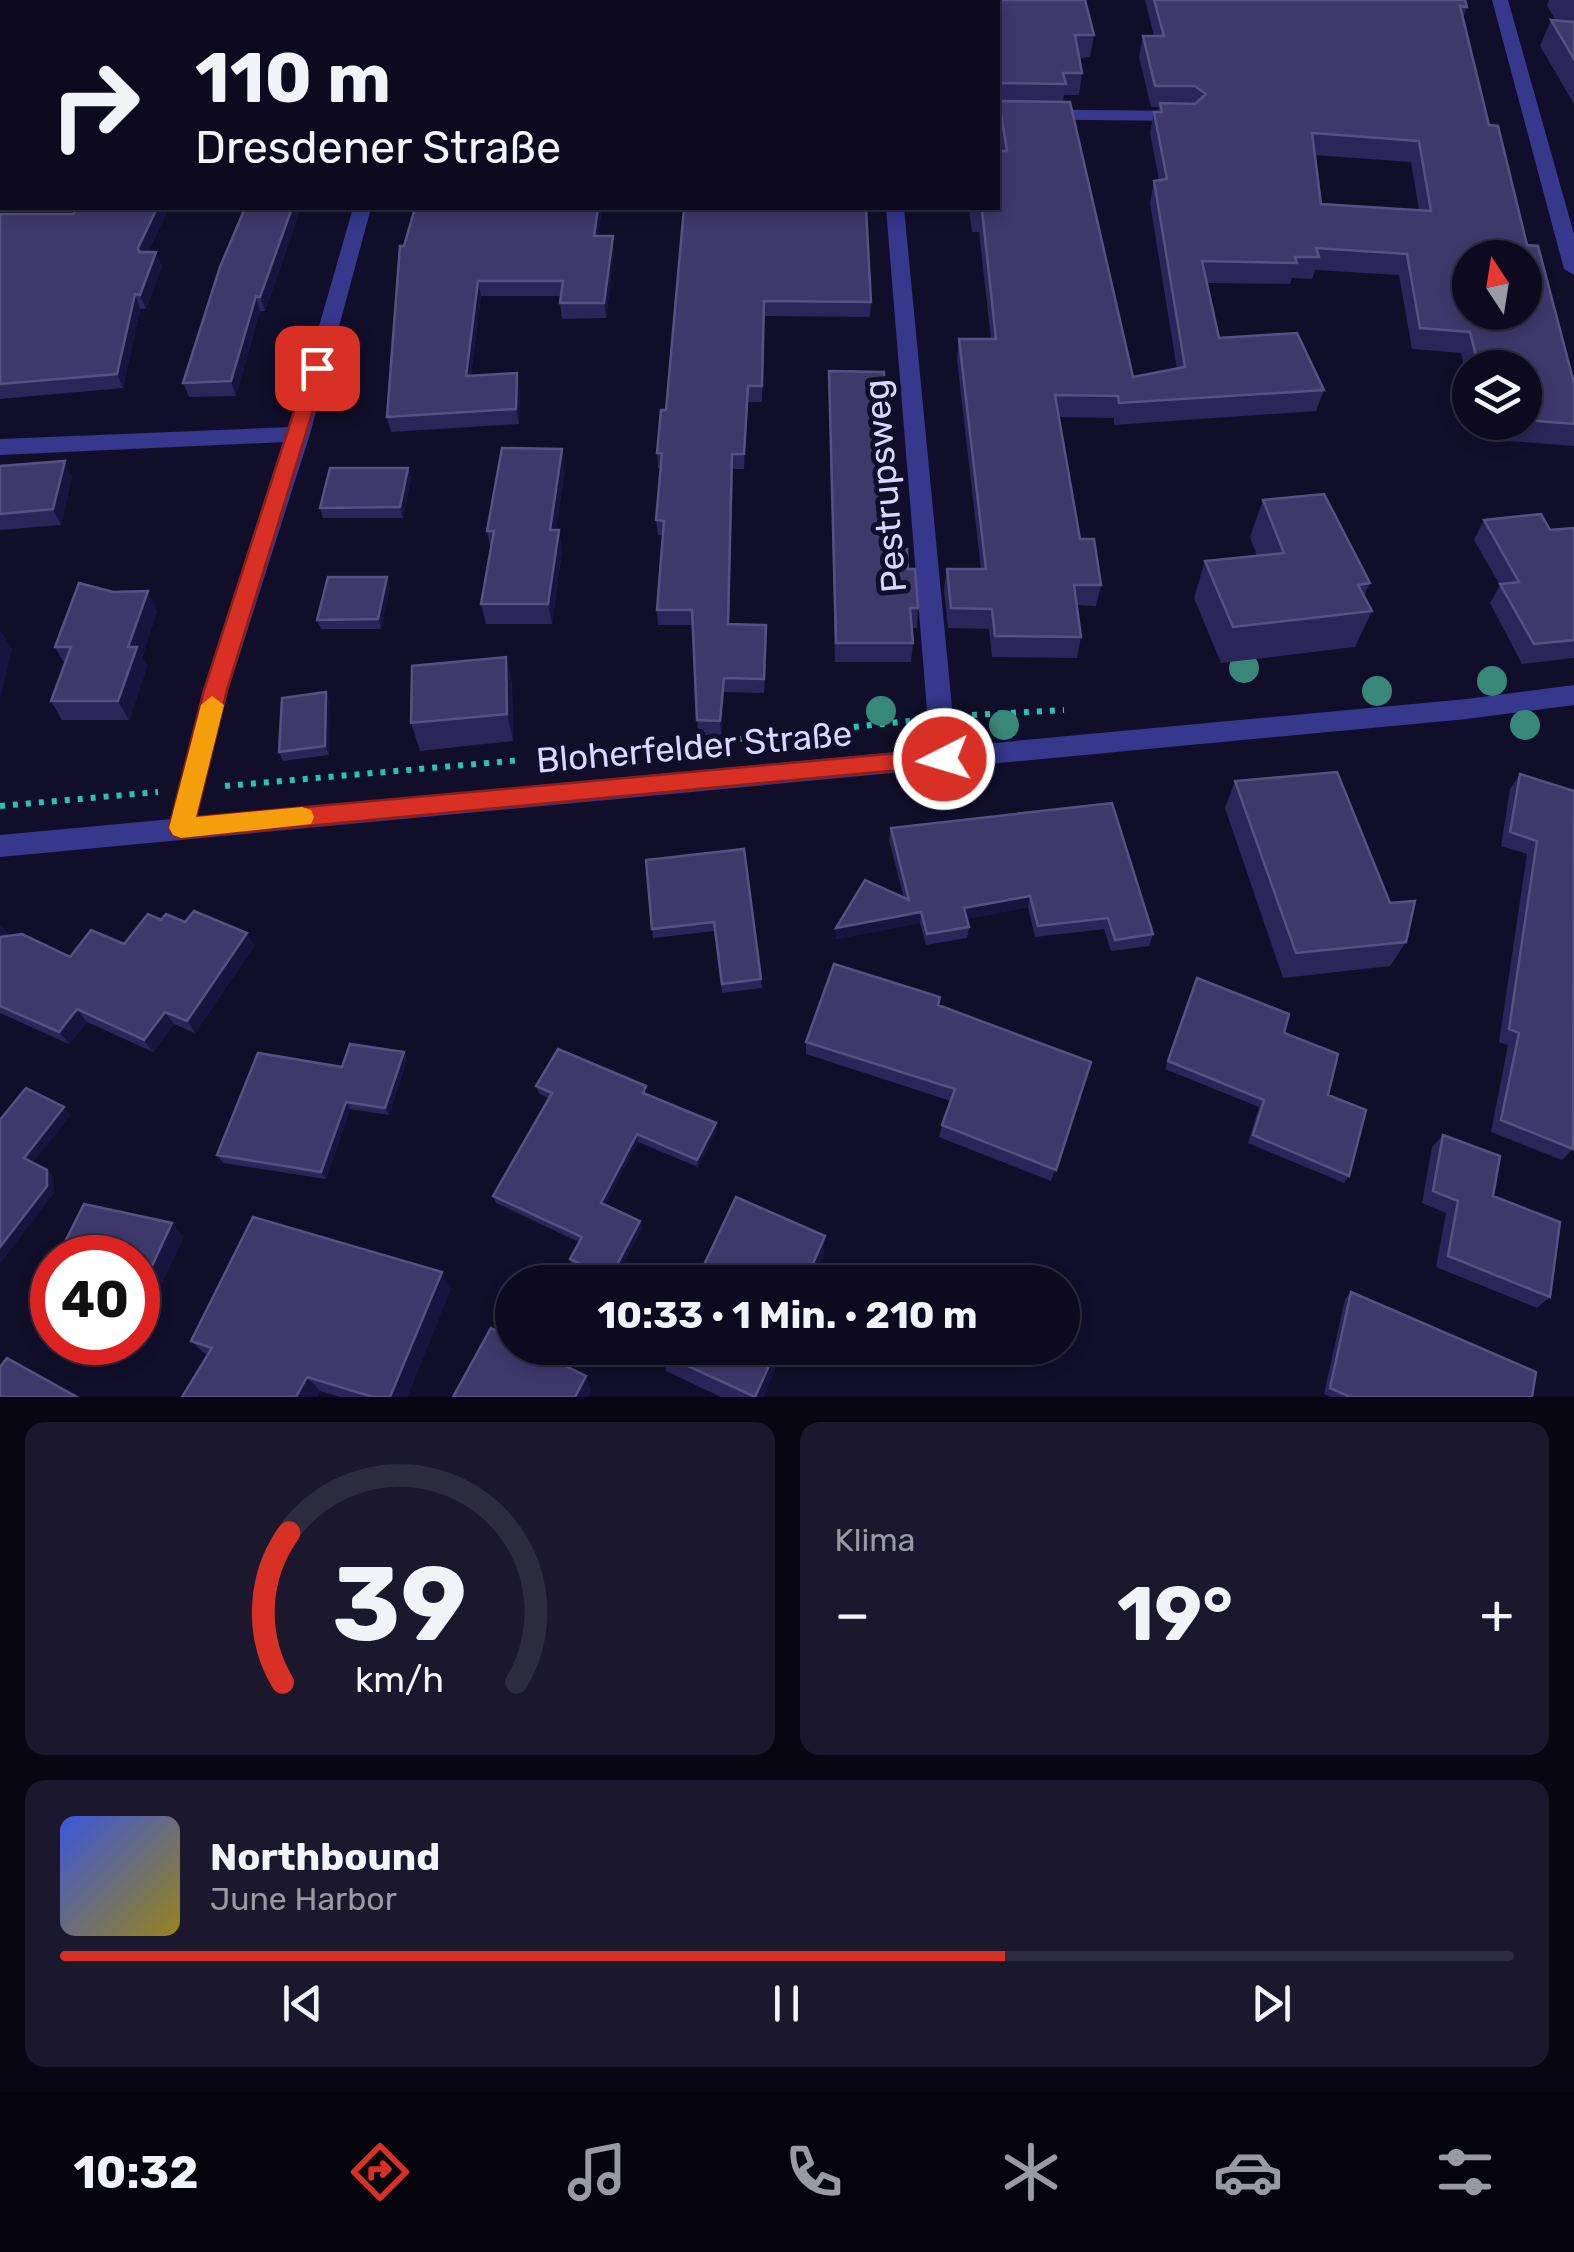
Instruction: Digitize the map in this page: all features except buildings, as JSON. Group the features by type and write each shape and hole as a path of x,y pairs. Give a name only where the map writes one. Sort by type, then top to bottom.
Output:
{"street":[{"path":"1500,0 1574,269"},
{"path":"181,828 216,690 299,434 361,210"},
{"name":"Pestrupsweg","path":"895,210 944,759"},
{"path":"0,447 299,434"},
{"name":"Bloherfelder Straße","path":"0,846 944,759 1574,695"}],"lane":[{"path":"1000,114 1190,116"}],"slow traffic":[{"path":"212,705 181,828 302,817"}],"route":[{"path":"317,368 216,690 181,828 944,759"}]}
